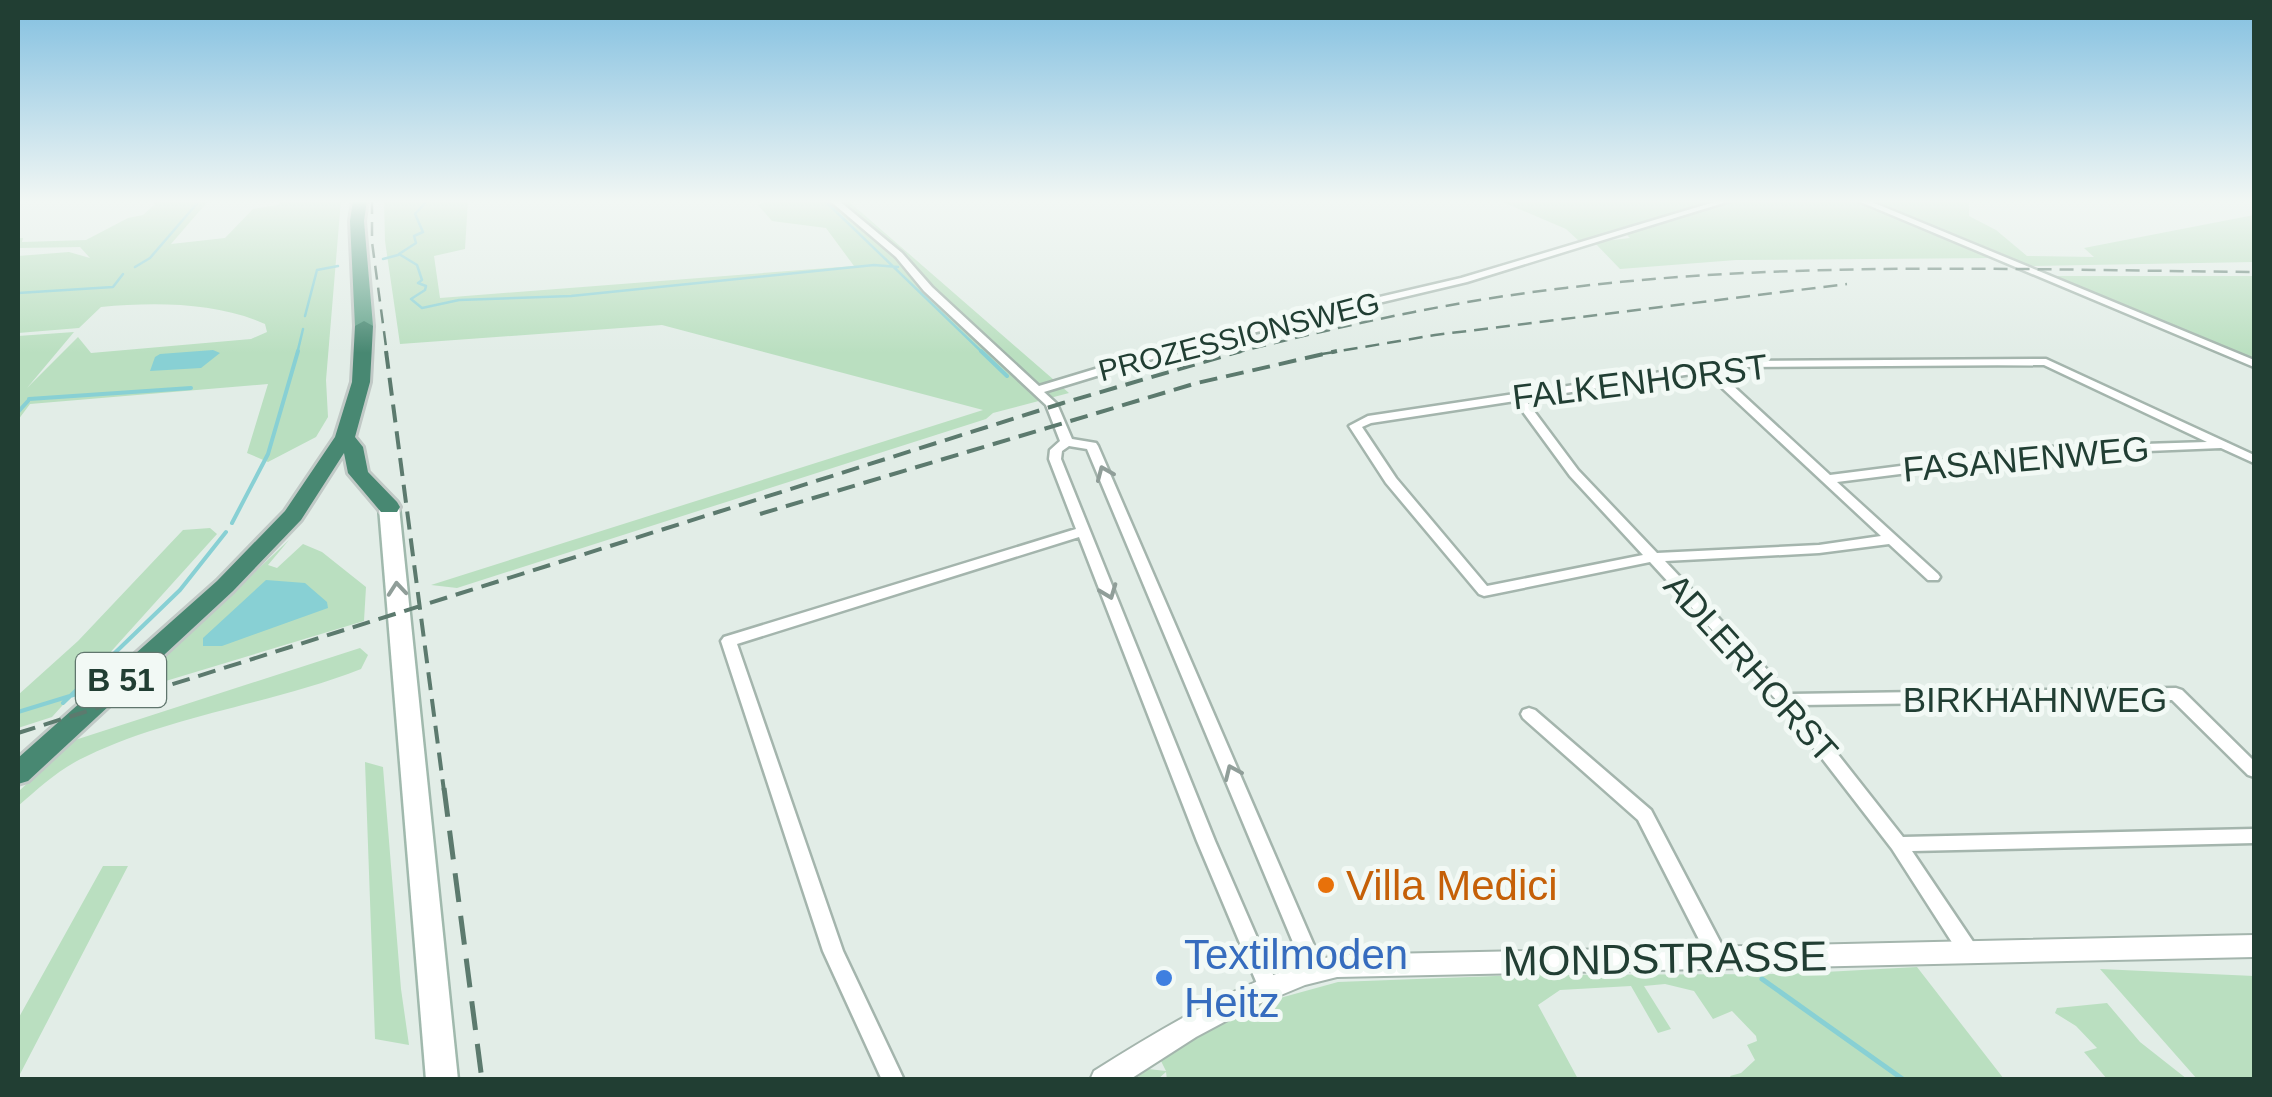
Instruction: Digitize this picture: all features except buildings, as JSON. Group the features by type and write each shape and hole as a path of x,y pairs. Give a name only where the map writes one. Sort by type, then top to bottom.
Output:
{"highway":[{"name":"B 51","path":"18,774 288,522 346,437 361,382 364,326"},
{"path":"346,437 353,447 358,473 389,506"}],"main road":[{"name":"B 51","path":"359,251 364,326"},
{"path":"389,506 442,1080"}],"street":[{"path":"896,251 928,289 1051,404 1067,442"},
{"name":"PROZESSIONSWEG","path":"1038,390 1182,346 1464,280 1559,251"},
{"path":"1983,251 2254,364"},
{"name":"FALKENHORST","path":"1651,558 1484,591 1391,480 1356,430 1356,424 1706,367 2046,362 2225,445"},
{"path":"1706,367 1934,577"},
{"name":"ADLERHORST","path":"1518,396 1574,473 1786,700 1898,844 1969,952"},
{"path":"1268,986 1054,458 1056,450 1067,442 1092,446 1316,971"},
{"path":"2225,445 2254,459"},
{"name":"FASANENWEG","path":"1827,479 2049,451 2225,445"},
{"path":"893,1080 833,951 730,641 1085,531"},
{"path":"1651,558 1819,549 1892,539"},
{"name":"BIRKHAHNWEG","path":"1786,700 2176,694 2254,772"},
{"path":"1529,714 1645,815 1718,956"},
{"path":"1898,844 2254,836"},
{"name":"MONDSTRASSE","path":"1104,1080 1268,986 1316,971 1363,964 2254,946"}],"green space":[{"path":"84,251 337,251 326,380 328,417 316,437 268,462 247,453 268,384 30,404 18,420 18,336 74,332 27,388 78,337 91,353 251,339 267,332 265,324 226,311 142,304 101,307 79,328 18,333 18,256 69,252 90,258"},
{"path":"386,251 455,251 434,256 440,298 854,266 843,251 906,251 1069,393 993,413 986,419 457,588 431,585 983,410 662,325 400,344"},
{"path":"1603,251 1979,251 1996,258 1736,260 1620,269"},
{"path":"1990,251 2094,257 2088,251 2254,251 2254,262 2025,266"},
{"path":"2051,276 2254,276 2254,360"},
{"path":"210,528 217,534 52,717 18,728 18,695 78,641 183,530"},
{"path":"289,540 268,565 277,568 303,544 322,552 366,587 364,621 126,693"},
{"path":"360,648 368,655 361,669 120,742 68,766 18,806 18,792 72,741"},
{"path":"365,762 383,767 409,1045 375,1039"},
{"path":"103,866 128,866 18,1078 18,1019"},
{"path":"1917,967 2004,1079 1732,1079 1730,1076 1741,1073 1755,1060 1747,1045 1757,1041 1756,1036 1732,1011 1713,1019 1694,991 1665,984 1644,986 1671,1029 1658,1033 1631,986 1560,990 1538,1005 1578,1079 1167,1080 1166,1072 1158,1079 1134,1080 1148,1069 1166,1071 1160,1059 1244,1008 1338,982 1522,975 1788,974"},
{"path":"2100,969 2254,976 2254,1079 2197,1079"},
{"path":"2107,1003 2140,1042 2187,1079 2107,1079 2084,1052 2097,1048 2076,1026 2055,1013 2057,1008"}],"water":[{"path":"213,350 220,353 201,368 150,371 160,354"},
{"path":"266,580 305,583 327,602 328,608 222,646 203,646 203,638"}],"waterway":[{"path":"135,267 156,251"},
{"path":"403,251 399,254 417,265 422,280 418,283 426,286 411,299 422,308 459,300 571,296 874,265 893,267"},
{"path":"877,251 893,267"},
{"path":"383,259 398,255"},
{"path":"305,316 317,270 338,266"},
{"path":"893,267 898,267"},
{"path":"893,267 984,354"},
{"path":"18,293 113,287 123,274"},
{"path":"297,354 303,329"},
{"path":"232,523 268,454 298,351"},
{"path":"981,351 1007,376"},
{"path":"29,399 191,388"},
{"path":"18,412 28,401"},
{"path":"70,696 180,590 226,532"},
{"path":"70,696 83,692"},
{"path":"18,712 70,696"},
{"path":"63,703 70,696"},
{"path":"1762,979 1904,1080"}],"railway":[{"path":"373,251 387,354"},
{"path":"1231,354 1439,307 1651,279 1909,269 2254,272"},
{"path":"1329,353 1435,335 1847,284"},
{"path":"386,351 420,606"},
{"path":"420,606 1063,403 1241,351"},
{"path":"1329,353 1337,351"},
{"path":"760,514 1197,383 1329,353"},
{"path":"1322,354 1329,353"},
{"path":"18,733 420,606"},
{"path":"420,606 444,791"},
{"path":"444,788 482,1080"}],"place":[{"name":"Villa Medici","path":"1326,885"},
{"name":"Textilmoden Heitz","path":"1164,978"}]}
